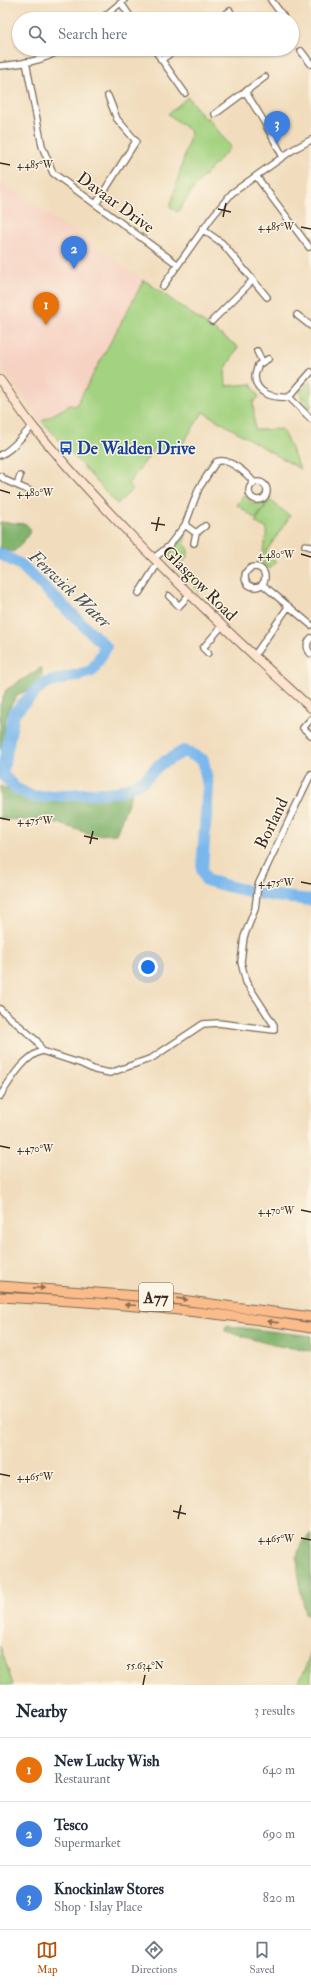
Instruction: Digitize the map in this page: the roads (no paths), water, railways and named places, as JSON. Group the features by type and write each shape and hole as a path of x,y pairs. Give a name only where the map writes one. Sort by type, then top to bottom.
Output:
{"highway":[{"name":"A77","path":"0,1286 166,1298 311,1317"},
{"name":"A77","path":"0,1297 146,1306 311,1328"}],"main road":[{"name":"Glasgow Road","path":"0,380 33,426 156,560 222,626 311,708"}],"street":[{"path":"271,0 280,12"},
{"path":"110,12 123,1 128,12"},
{"path":"301,51 311,64"},
{"path":"0,66 26,62 46,56"},
{"path":"159,56 185,93"},
{"path":"162,60 167,56"},
{"name":"Davaar Drive","path":"26,62 42,146 53,173 177,264"},
{"path":"215,114 265,77"},
{"path":"245,92 266,125 283,157"},
{"path":"96,204 136,141 117,119 108,96"},
{"path":"163,286 202,230 232,193 283,157 311,140"},
{"path":"256,176 310,247"},
{"path":"202,230 222,243 267,297"},
{"path":"212,321 253,280"},
{"path":"297,315 310,323"},
{"path":"257,352 265,361 258,365 255,378 261,391 272,397 289,397 311,419"},
{"path":"289,397 311,372"},
{"path":"0,455 6,452 33,426"},
{"path":"139,593 156,560 185,525 199,488 216,462 224,461 247,474 254,483"},
{"path":"0,476 30,491"},
{"path":"17,485 20,476"},
{"path":"185,525 196,533"},
{"path":"194,543 196,533 205,526"},
{"path":"305,545 311,547"},
{"path":"262,584 311,625"},
{"path":"169,596 179,606 190,594"},
{"path":"254,656 288,607"},
{"path":"208,652 203,648 222,626"},
{"path":"311,638 307,644 307,649 311,654"},
{"path":"311,719 303,728 311,735"},
{"name":"Borland","path":"42,1051 82,1064 95,1070 110,1072 152,1058 203,1024 214,1023 270,1030 275,1029 274,1025 246,982 241,962 244,937 255,909 258,885 311,774"},
{"path":"0,1009 37,1041 42,1051 34,1055 22,1066 0,1096"}],"waterway":[{"name":"Fenwick Water","path":"0,554 21,565 106,647 92,671 43,684 14,713 2,774 15,788 33,797 118,792 143,781 159,765 184,751 203,760 208,786 202,869 206,880 258,893 311,900"}],"place":[{"name":"Knockinlaw Stores","path":"277,144"},
{"name":"Tesco","path":"74,269"},
{"name":"New Lucky Wish","path":"46,325"},
{"name":"De Walden Drive","path":"66,448"}]}
